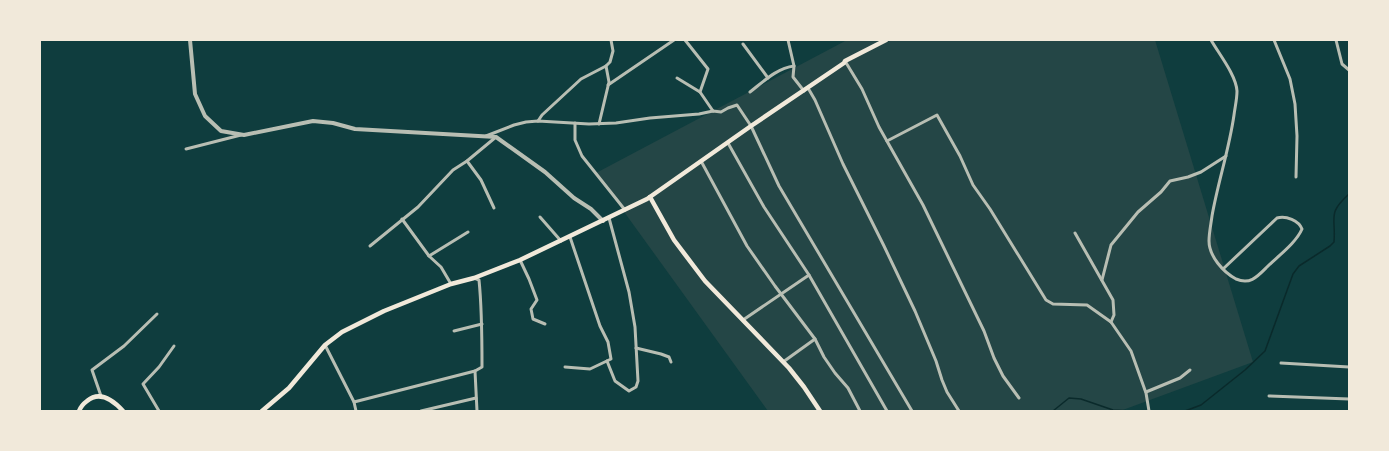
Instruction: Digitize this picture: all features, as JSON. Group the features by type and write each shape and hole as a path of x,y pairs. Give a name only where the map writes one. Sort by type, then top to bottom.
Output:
{"main road":[{"path":"262,411 289,388 325,345 342,332 384,311 451,284 474,278 520,260 650,197 845,61 886,40"},
{"path":"650,197 680,249 705,281 783,362 804,387 820,411"},
{"path":"79,411 80,406 90,398 101,396 115,402 123,411"}],"street":[{"path":"190,40 196,94 205,116 221,131 244,135"},
{"path":"538,121 542,115 581,79 606,66 610,62 613,51 611,40"},
{"path":"608,85 674,40"},
{"path":"685,40 708,69 700,92"},
{"path":"788,40 794,66 793,77 815,100 843,164 915,311 947,392 959,411"},
{"path":"1210,40 1233,77 1236,86 1236,97 1226,156 1214,205 1209,241 1213,254 1223,269 1232,277 1247,282 1264,270 1297,238 1302,231 1302,228 1289,218 1277,218 1223,269"},
{"path":"1274,40 1290,79 1295,104 1297,136 1296,177"},
{"path":"1336,40 1342,64 1349,70"},
{"path":"743,44 768,78"},
{"path":"845,61 862,88 879,127 923,205 984,331 994,358 1003,376 1019,398"},
{"path":"599,124 609,82 606,66"},
{"path":"750,92 785,67 794,66"},
{"path":"677,78 700,92 713,111"},
{"path":"486,136 514,124 538,121 599,124 616,123 650,118 699,114 713,111 721,112 737,105 751,126 779,186 912,411"},
{"path":"887,141 937,115 960,156 973,185 998,221 1046,300 1053,304 1087,305 1111,322 1131,351 1146,392 1149,411"},
{"path":"186,149 313,121 355,129 496,137 545,172 574,198 591,209 603,221"},
{"path":"575,123 575,140 582,156 625,210"},
{"path":"370,246 418,207 454,170 496,137"},
{"path":"728,142 764,207 809,275 887,411"},
{"path":"1102,280 1111,245 1138,212 1161,192 1170,181 1201,172 1226,156"},
{"path":"467,161 481,180 494,208"},
{"path":"701,161 747,246 780,294 815,339 834,373 848,388 860,410 855,411"},
{"path":"540,217 561,241"},
{"path":"607,361 615,381 629,391 636,387 638,381 635,327 629,292 609,218"},
{"path":"402,219 429,256 440,267 451,284"},
{"path":"429,256 468,232"},
{"path":"1075,233 1113,300 1114,315 1111,322"},
{"path":"565,368 590,369 611,359 608,342 600,326 570,237"},
{"path":"520,260 537,300 531,309 533,319 545,324"},
{"path":"742,321 809,275"},
{"path":"354,402 475,371 482,367 481,299 479,280 474,278"},
{"path":"101,396 92,370 124,346 157,314"},
{"path":"454,331 482,324"},
{"path":"783,362 815,339"},
{"path":"325,345 354,402 356,411"},
{"path":"159,411 143,384 159,367 174,346"},
{"path":"636,348 669,357 671,362"},
{"path":"1281,364 1349,367"},
{"path":"1146,392 1180,378 1190,370"},
{"path":"475,371 477,411"},
{"path":"1269,396 1349,400"},
{"path":"421,411 476,398"}],"shaded area":[{"path":"847,40 1155,40 1253,362 1120,411 768,411 596,173"}],"waterway":[{"path":"1185,411 1201,405 1245,370 1265,351 1293,274 1299,266 1334,242 1335,211 1349,194"},
{"path":"1053,411 1069,398 1081,399 1113,410 1131,411"}]}
